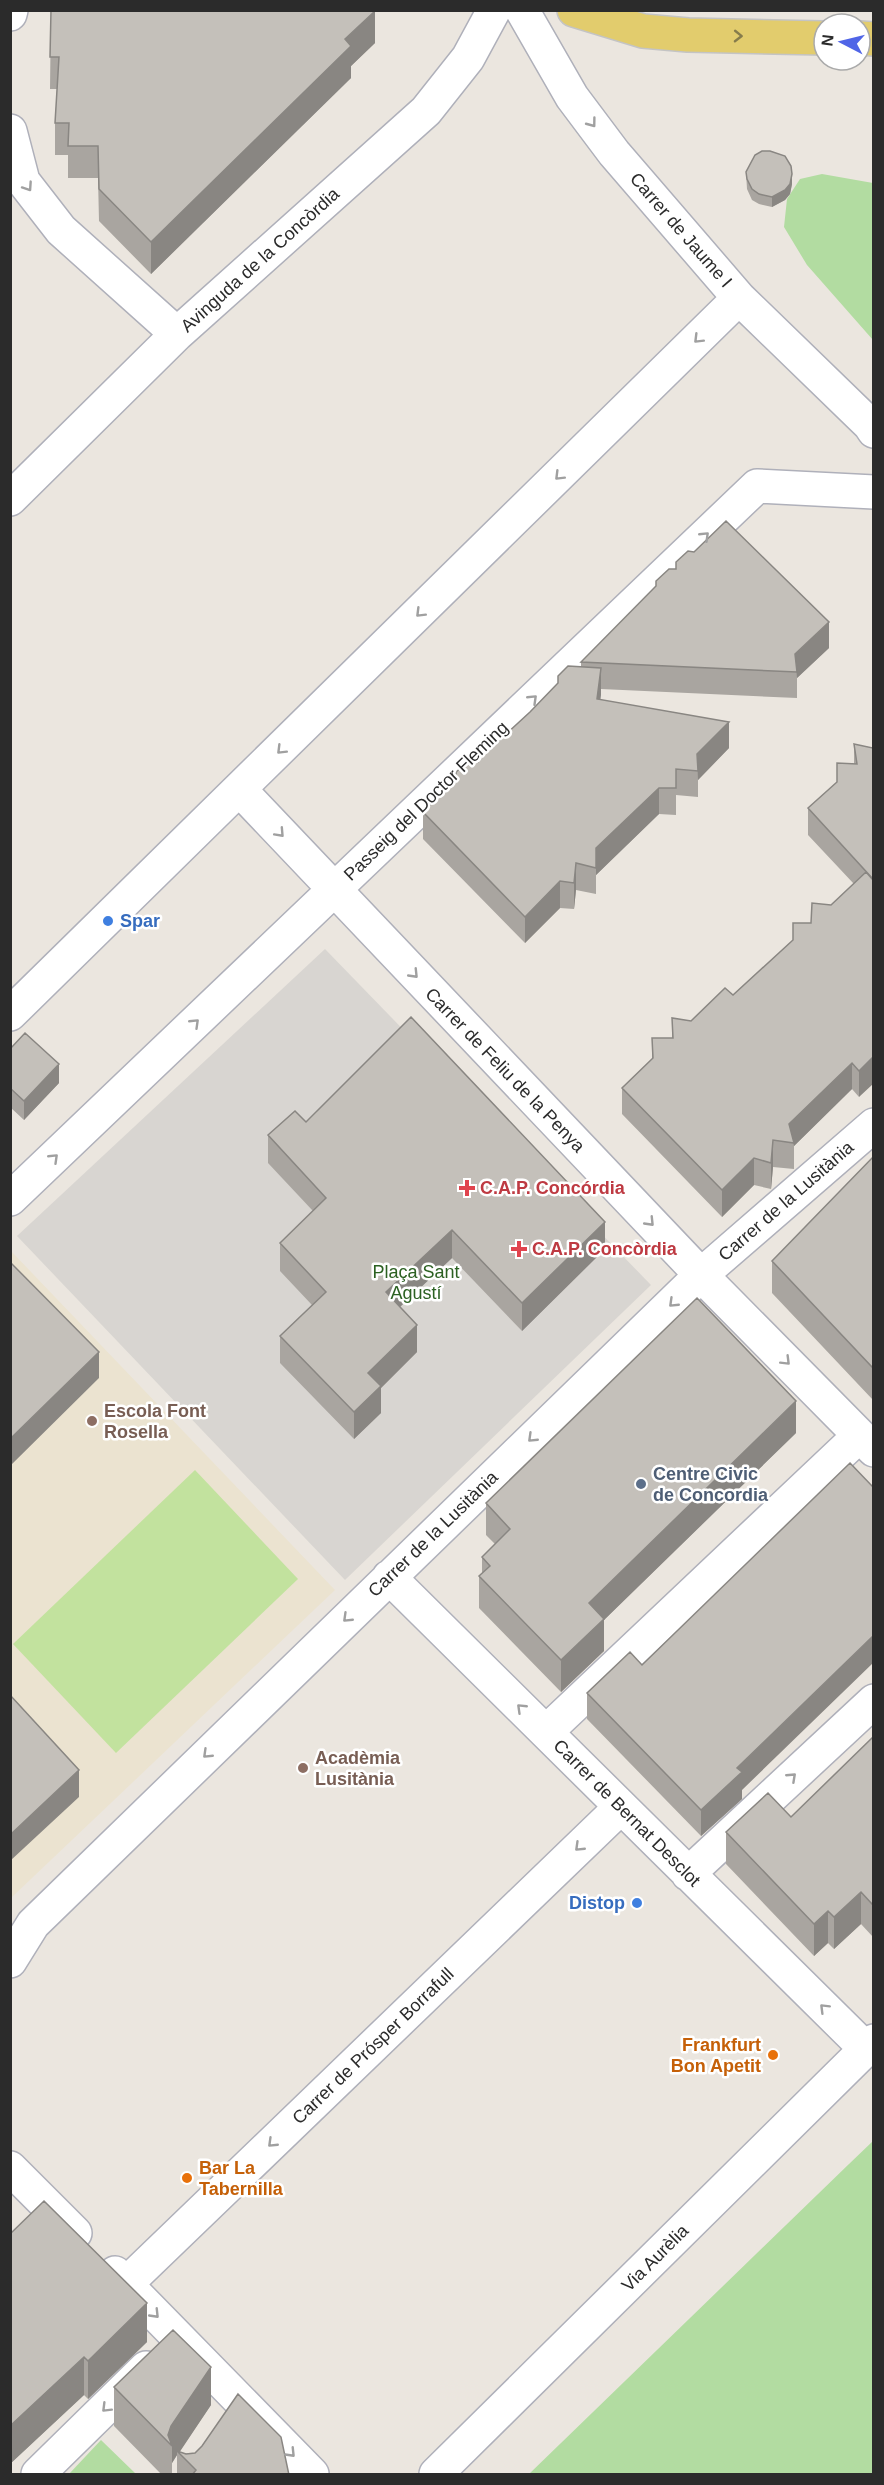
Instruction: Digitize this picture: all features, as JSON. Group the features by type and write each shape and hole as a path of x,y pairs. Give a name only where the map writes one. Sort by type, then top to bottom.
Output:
{"main road":[{"path":"574,10 643,31 688,35 812,38"}],"street":[{"name":"Avinguda de la Concòrdia","path":"10,499 177,334 426,111 468,58 494,10"},
{"name":"Carrer de Jaume I","path":"522,10 572,97 614,153 739,298 872,427"},
{"path":"10,131 23,181 61,230 177,334"},
{"path":"10,1014 739,298"},
{"name":"Passeig del Doctor Fleming","path":"11,1198 757,486 873,492"},
{"name":"Carrer de Feliu de la Penya","path":"240,790 701,1275 866,1443"},
{"name":"Carrer de la Lusitània","path":"10,1961 33,1924 389,1577 701,1275 873,1125"},
{"path":"546,1732 866,1443"},
{"name":"Carrer de Bernat Desclot","path":"389,1577 688,1874 870,2045"},
{"path":"688,1874 873,1701"},
{"name":"Carrer de Prósper Borrafull","path":"126,2284 621,1807"},
{"name":"Via Aurèlia","path":"436,2475 870,2045"},
{"path":"10,2168 312,2475"},
{"path":"38,2475 177,2338"},
{"path":"219,2428 238,2399"}],"shaded area":[{"name":"Plaça Sant Agustí","path":"325,949 651,1285 345,1580 17,1236"},
{"name":"Escola Font Rosella","path":"11,1251 335,1590 11,1898"}],"green space":[{"path":"822,174 873,183 873,340 807,265 784,227 787,199 800,179"},
{"path":"195,1470 298,1579 116,1753 13,1644"},
{"path":"873,2141 873,2474 529,2474 849,2164"},
{"path":"101,2440 136,2474 69,2474"}],"building":[{"path":"51,10 375,11 345,39 351,46 151,242 99,189 98,146 68,146 69,123 55,123 59,57 50,57"},
{"path":"762,151 785,156 791,166 790,184 785,190 772,197 759,194 752,189 747,179 746,172 755,155"},
{"path":"726,521 829,622 795,654 797,672 581,662 656,586 656,581 669,569 676,569 676,562 688,551 694,552"},
{"path":"568,666 601,668 597,699 729,722 697,754 698,771 676,769 676,788 659,788 596,848 596,868 576,863 574,883 560,881 525,917 423,812 456,779 456,772 468,762 478,762 477,753 485,745 493,746 530,712 558,683 558,676"},
{"path":"854,744 873,748 873,879 808,808 837,782 837,763 857,764"},
{"path":"866,872 873,880 873,1057 859,1071 852,1063 789,1124 794,1143 773,1140 771,1163 754,1158 722,1190 622,1088 653,1058 652,1038 673,1038 672,1018 691,1021 725,988 733,995 793,940 793,923 811,923 812,903 831,905"},
{"path":"411,1017 605,1222 522,1303 452,1230 386,1292 417,1325 368,1373 381,1386 354,1412 280,1336 326,1292 280,1243 326,1198 268,1135 295,1111 306,1122"},
{"path":"25,1033 59,1064 24,1101 10,1088 10,1049"},
{"path":"873,1157 873,1368 772,1261"},
{"path":"10,1262 99,1352 10,1439"},
{"name":"Centre Civic de Concordia","path":"697,1298 796,1401 589,1603 604,1619 561,1660 479,1576 490,1566 482,1557 510,1529 486,1503"},
{"path":"850,1463 873,1487 873,1636 737,1768 742,1772 701,1810 587,1693 630,1652 642,1665"},
{"path":"10,1695 79,1770 10,1835"},
{"path":"873,1737 873,1905 861,1892 834,1917 828,1911 814,1924 726,1832 768,1793 791,1817"},
{"path":"44,2201 147,2303 88,2361 84,2357 10,2426 10,2234"},
{"path":"173,2330 211,2367 171,2426 168,2435 172,2446 114,2387"},
{"path":"238,2394 281,2437 289,2475 192,2475 196,2470 177,2451 186,2454 195,2453"}],"place":[{"name":"Spar","path":"108,921"},
{"name":"C.A.P. Concórdia","path":"467,1188"},
{"name":"C.A.P. Concòrdia","path":"519,1249"},
{"name":"Escola Font Rosella","path":"92,1421"},
{"name":"Centre Civic de Concordia","path":"641,1484"},
{"name":"Acadèmia Lusitània","path":"303,1768"},
{"name":"Distop","path":"637,1903"},
{"name":"Frankfurt Bon Apetit","path":"773,2055"},
{"name":"Bar La Tabernilla","path":"187,2178"}]}
